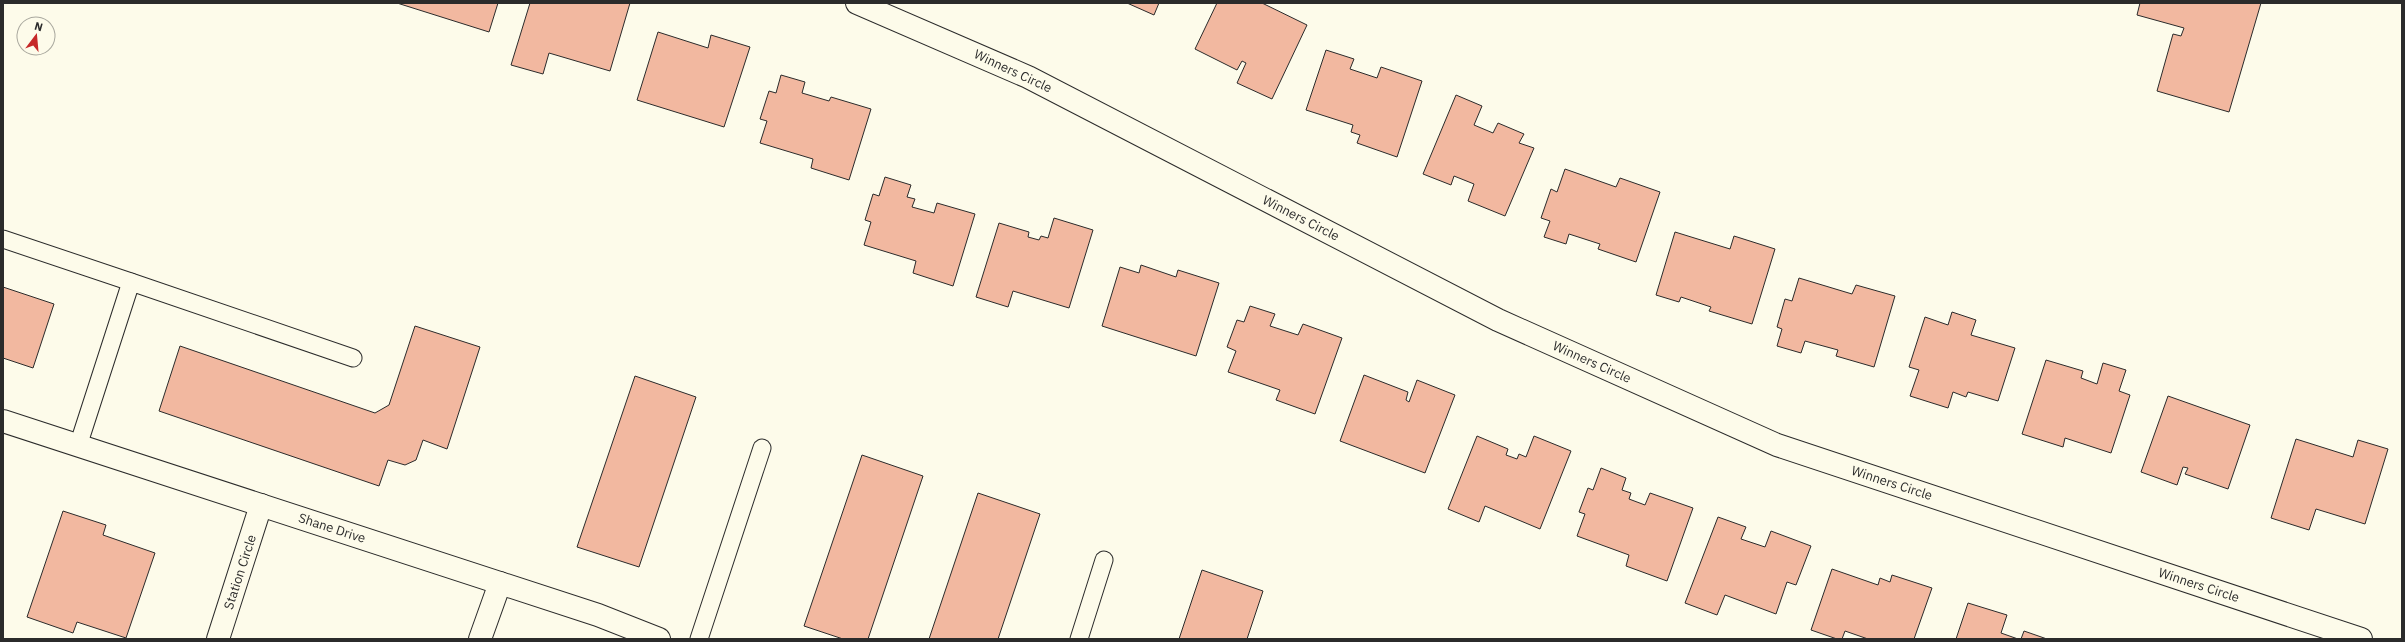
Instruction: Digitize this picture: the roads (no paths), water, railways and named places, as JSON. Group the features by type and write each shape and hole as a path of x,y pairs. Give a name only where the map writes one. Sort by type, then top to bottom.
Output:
{"street":[{"name":"Winners Circle","path":"857,3 1028,76 1498,320 1777,445 2360,639"},
{"name":"Shane Drive","path":"3,421 598,615 659,639"},
{"name":"Station Circle","path":"218,639 261,505"},
{"path":"480,639 500,583"}],"lane":[{"path":"3,239 353,358"},
{"path":"78,446 131,282"},
{"path":"699,639 762,448"},
{"path":"1079,639 1104,560"}]}
